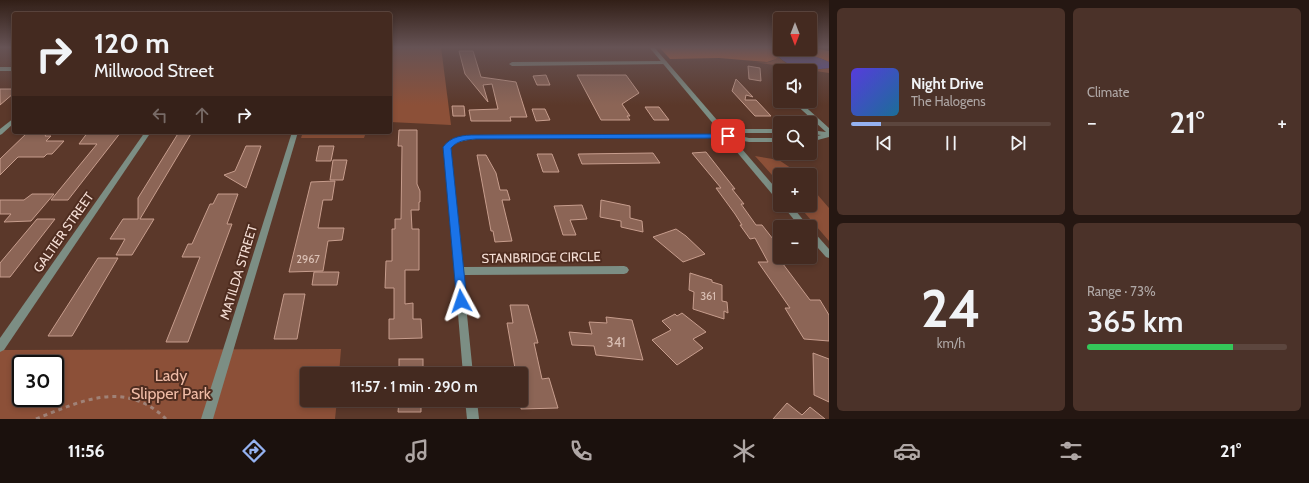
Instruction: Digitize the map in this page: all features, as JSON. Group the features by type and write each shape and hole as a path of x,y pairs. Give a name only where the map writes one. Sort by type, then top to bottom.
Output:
{"street":[{"path":"669,67 773,190"},
{"path":"0,69 12,69"},
{"path":"802,108 829,133"},
{"path":"0,133 12,122"},
{"path":"728,136 742,131 773,131"},
{"path":"817,132 829,133"},
{"path":"817,137 829,133"},
{"name":"GALTIER STREET","path":"0,347 147,134"},
{"name":"MATILDA STREET","path":"207,419 294,134"},
{"path":"467,367 447,147 452,142 462,138 476,137 728,136 749,140 773,140"},
{"path":"792,212 799,220"},
{"path":"817,241 829,255"},
{"name":"STANBRIDGE CIRCLE","path":"458,271 624,270"},
{"path":"472,407 473,419"}],"path":[{"path":"36,419 101,396 124,396 149,405 166,419"}],"green space":[{"path":"392,67 444,67 451,125 392,122"},
{"path":"829,68 829,73 817,71 817,69"},
{"path":"302,134 365,134 364,138 301,138"},
{"path":"755,156 779,160 791,168 773,168 773,176"},
{"path":"817,194 829,208 829,241 817,227 817,220 811,220 804,212 817,212"},
{"name":"Lady Slipper Park","path":"341,349 340,367 300,367 300,407 336,407 335,419 0,419 0,350"}],"shaded area":[{"path":"817,67 829,67 829,68 817,69"}],"building":[{"path":"463,67 478,67 481,77 516,82 527,117 510,117 511,121 471,121 469,110 498,109 492,84 483,85 488,102 465,74"},
{"path":"748,67 760,68 761,81 749,79"},
{"path":"546,75 550,85 537,85 533,76"},
{"path":"577,75 626,75 639,93 622,104 630,116 627,116 630,120 601,120"},
{"path":"736,79 753,97 746,95 745,100 756,100 771,116 755,116 732,91"},
{"path":"0,89 12,89 12,95 0,105"},
{"path":"452,106 464,106 465,116 453,116"},
{"path":"645,107 659,107 669,120 654,120"},
{"path":"532,109 545,109 550,120 536,121"},
{"path":"399,130 417,130 417,184 420,191 420,202 419,210 411,210 412,229 419,229 419,270 405,270 405,304 413,303 413,319 421,319 422,338 389,339 389,319 394,319 394,288 385,288 386,261 392,261 392,229 395,229 395,219 401,219 402,146 398,146"},
{"path":"26,134 46,134 45,136 51,136 46,141 64,141 52,154 47,154 44,157 18,157 0,175 0,159"},
{"path":"86,134 119,134 68,200 51,200 97,144 79,144"},
{"path":"178,134 191,134 140,219 154,219 132,255 116,255 125,239 110,239 123,219 138,219 138,198"},
{"path":"246,146 261,146 246,188 224,175 235,171"},
{"path":"319,146 334,146 331,161 316,161"},
{"path":"706,152 735,189 732,189 744,204 741,204 756,225 762,225 773,239 773,264 783,264 810,300 820,300 829,315 829,341 804,339 785,308 790,308 758,262 768,262 755,238 750,239 740,225 742,225 735,214 716,188 721,188 692,153"},
{"path":"653,153 660,163 582,164 578,154"},
{"path":"537,154 552,154 559,172 543,172"},
{"path":"477,155 486,155 496,173 500,190 507,190 510,200 502,200 512,241 495,242 493,231 491,231"},
{"path":"333,160 347,160 343,180 330,180"},
{"path":"335,181 332,200 323,200 318,228 344,228 342,240 328,241 323,271 289,272 311,182"},
{"path":"32,194 54,194 31,221 4,222 11,214 0,214 0,200 24,200"},
{"path":"218,194 238,194 227,224 232,224 188,342 166,342 200,257 182,257 188,244 192,244 210,204 213,204"},
{"path":"601,200 630,206 630,218 642,221 643,232 621,227 621,221 600,217"},
{"path":"582,205 587,219 570,220 576,235 563,235 554,206"},
{"path":"37,219 55,219 10,277 0,277 0,263"},
{"path":"676,229 686,236 705,254 683,262 653,237"},
{"path":"98,258 118,258 72,336 48,336"},
{"path":"314,272 339,272 337,285 312,285"},
{"path":"690,273 722,285 722,301 727,302 728,313 724,311 724,319 693,309 694,292 689,290"},
{"path":"284,294 305,294 297,339 274,339"},
{"path":"510,305 528,305 538,343 534,343 542,379 549,378 558,408 521,409 521,407 528,407 528,367 515,367 507,323 513,323"},
{"path":"682,313 706,332 693,339 703,348 677,365 652,340 671,330 662,321 675,314 677,316"},
{"path":"606,317 632,320 643,360 596,355 594,346 572,345 569,332 592,334 589,322 607,323"},
{"path":"813,353 829,359 829,402 814,395"},
{"path":"399,359 423,359 423,367 399,367"},
{"path":"787,403 802,415 810,407 825,419 773,419"},
{"path":"398,407 421,407 421,412 398,412"}],"route":[{"path":"461,301 447,147 452,142 462,138 476,137 728,136"}]}
